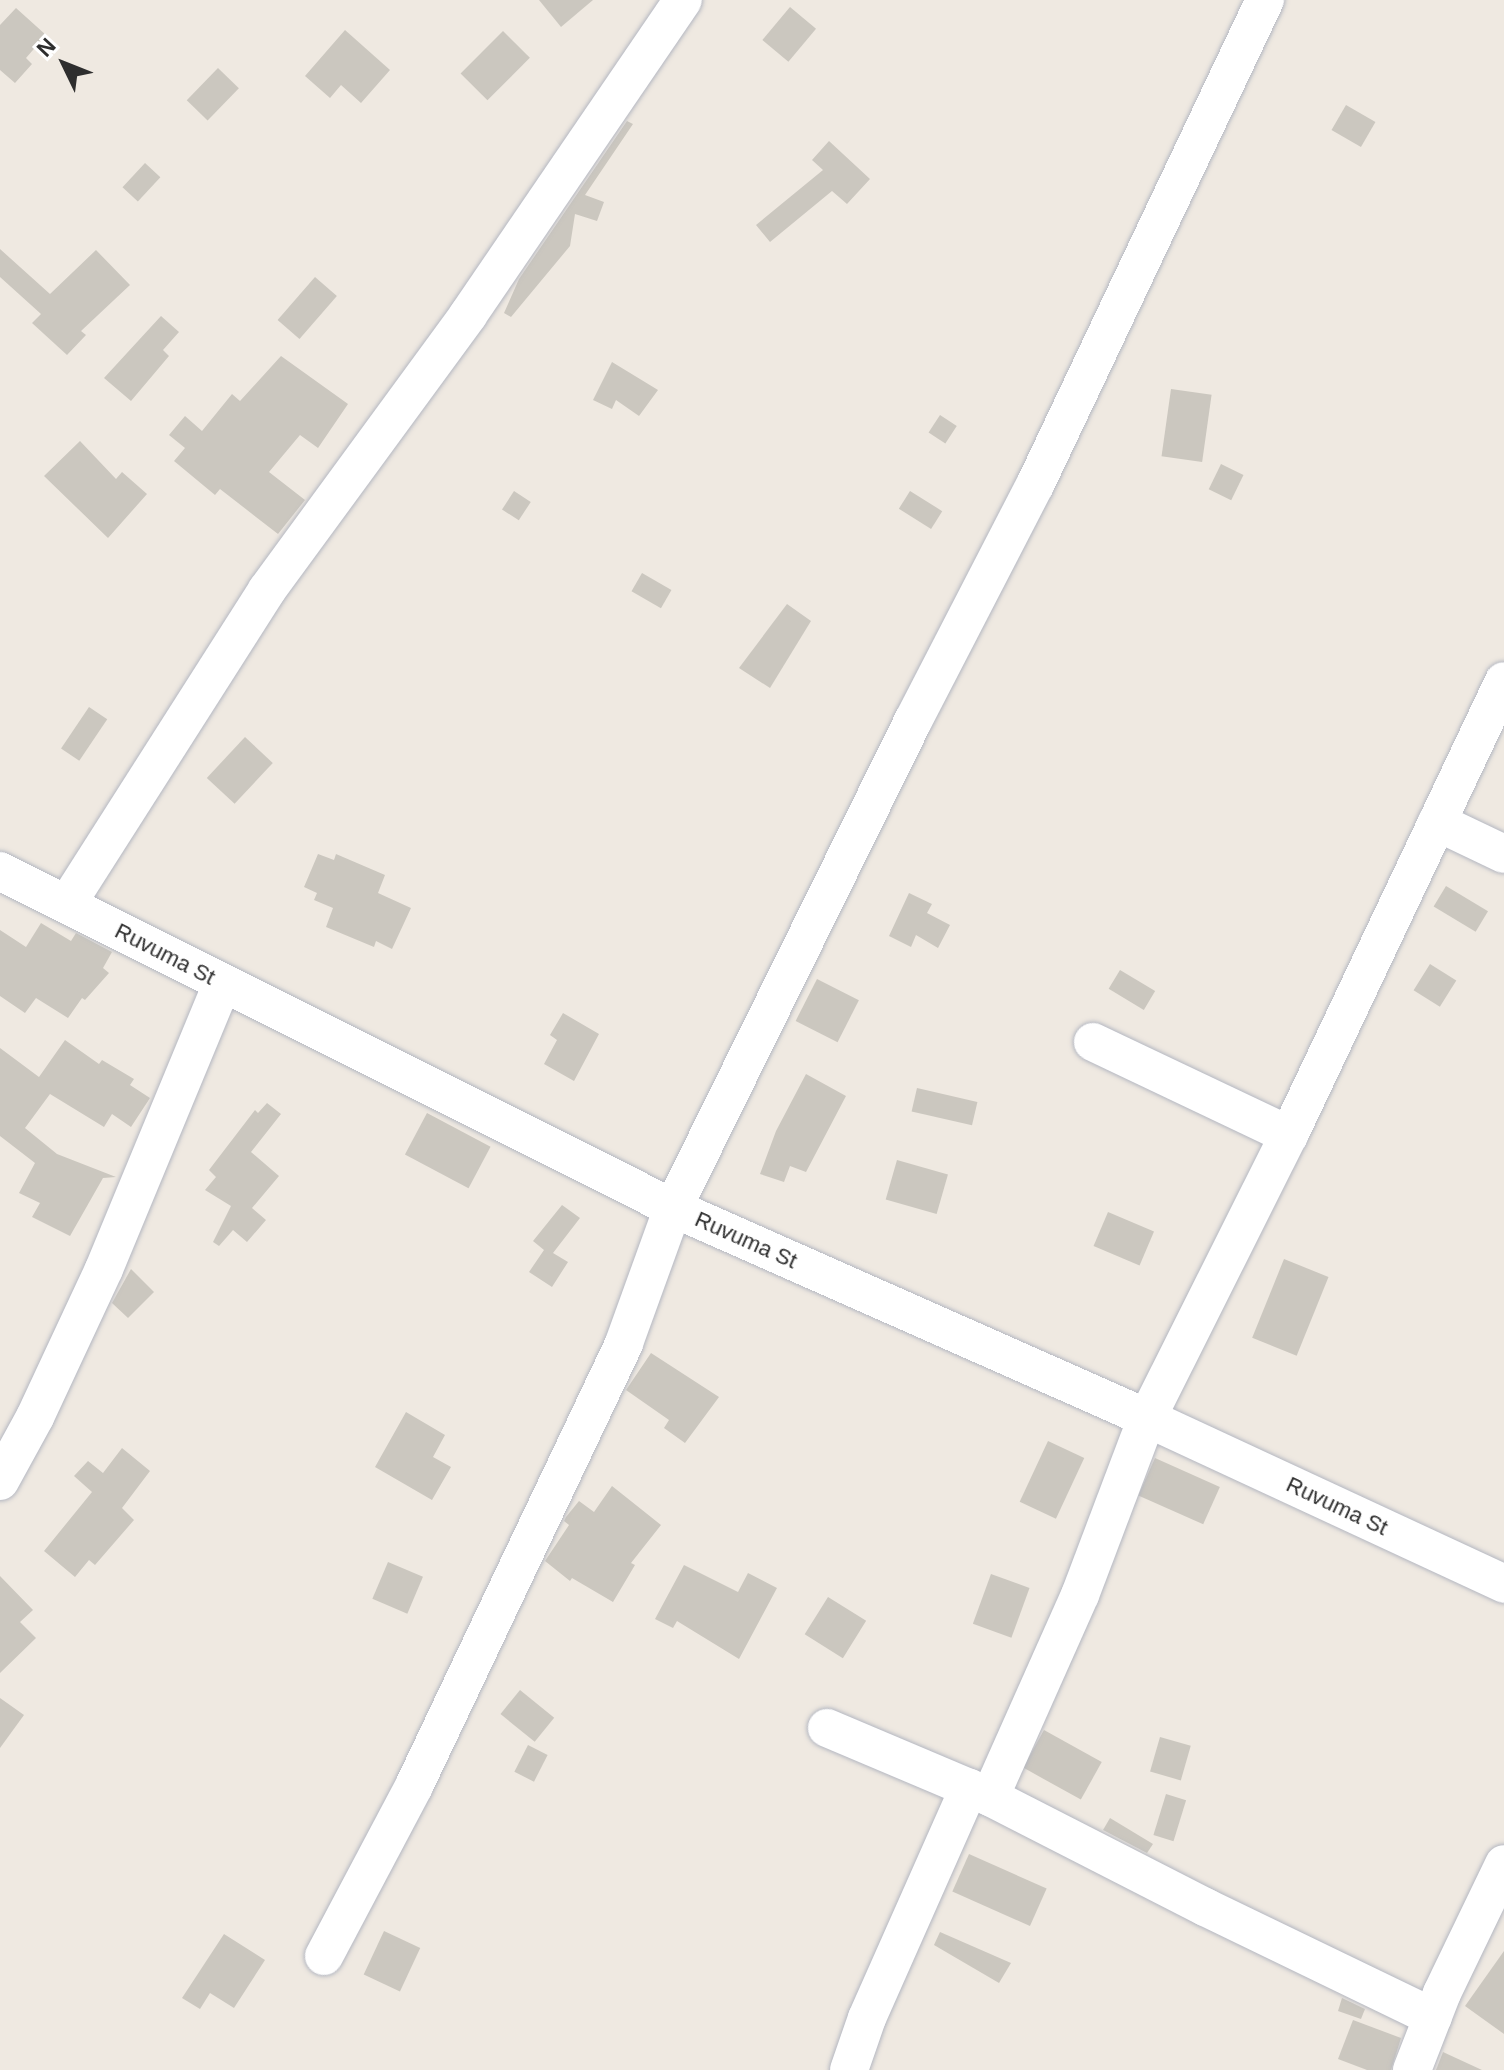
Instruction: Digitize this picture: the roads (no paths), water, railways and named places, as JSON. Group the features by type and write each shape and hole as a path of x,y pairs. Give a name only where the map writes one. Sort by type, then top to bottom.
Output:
{"street":[{"path":"67,904 267,590 468,315 683,0"},
{"path":"324,1956 414,1786 624,1343 673,1208 913,721 1035,485 1265,0"},
{"path":"849,2070 867,2018 1080,1595 1147,1418 1289,1135 1504,681"},
{"path":"1437,822 1504,854"},
{"name":"Ruvuma St","path":"0,871 673,1208 1147,1418 1504,1584"},
{"path":"0,1481 35,1417 104,1269 222,984"},
{"path":"1093,1042 1289,1135"},
{"path":"827,1728 980,1793 1433,2017"},
{"path":"1412,2070 1433,2017 1504,1864"}]}
